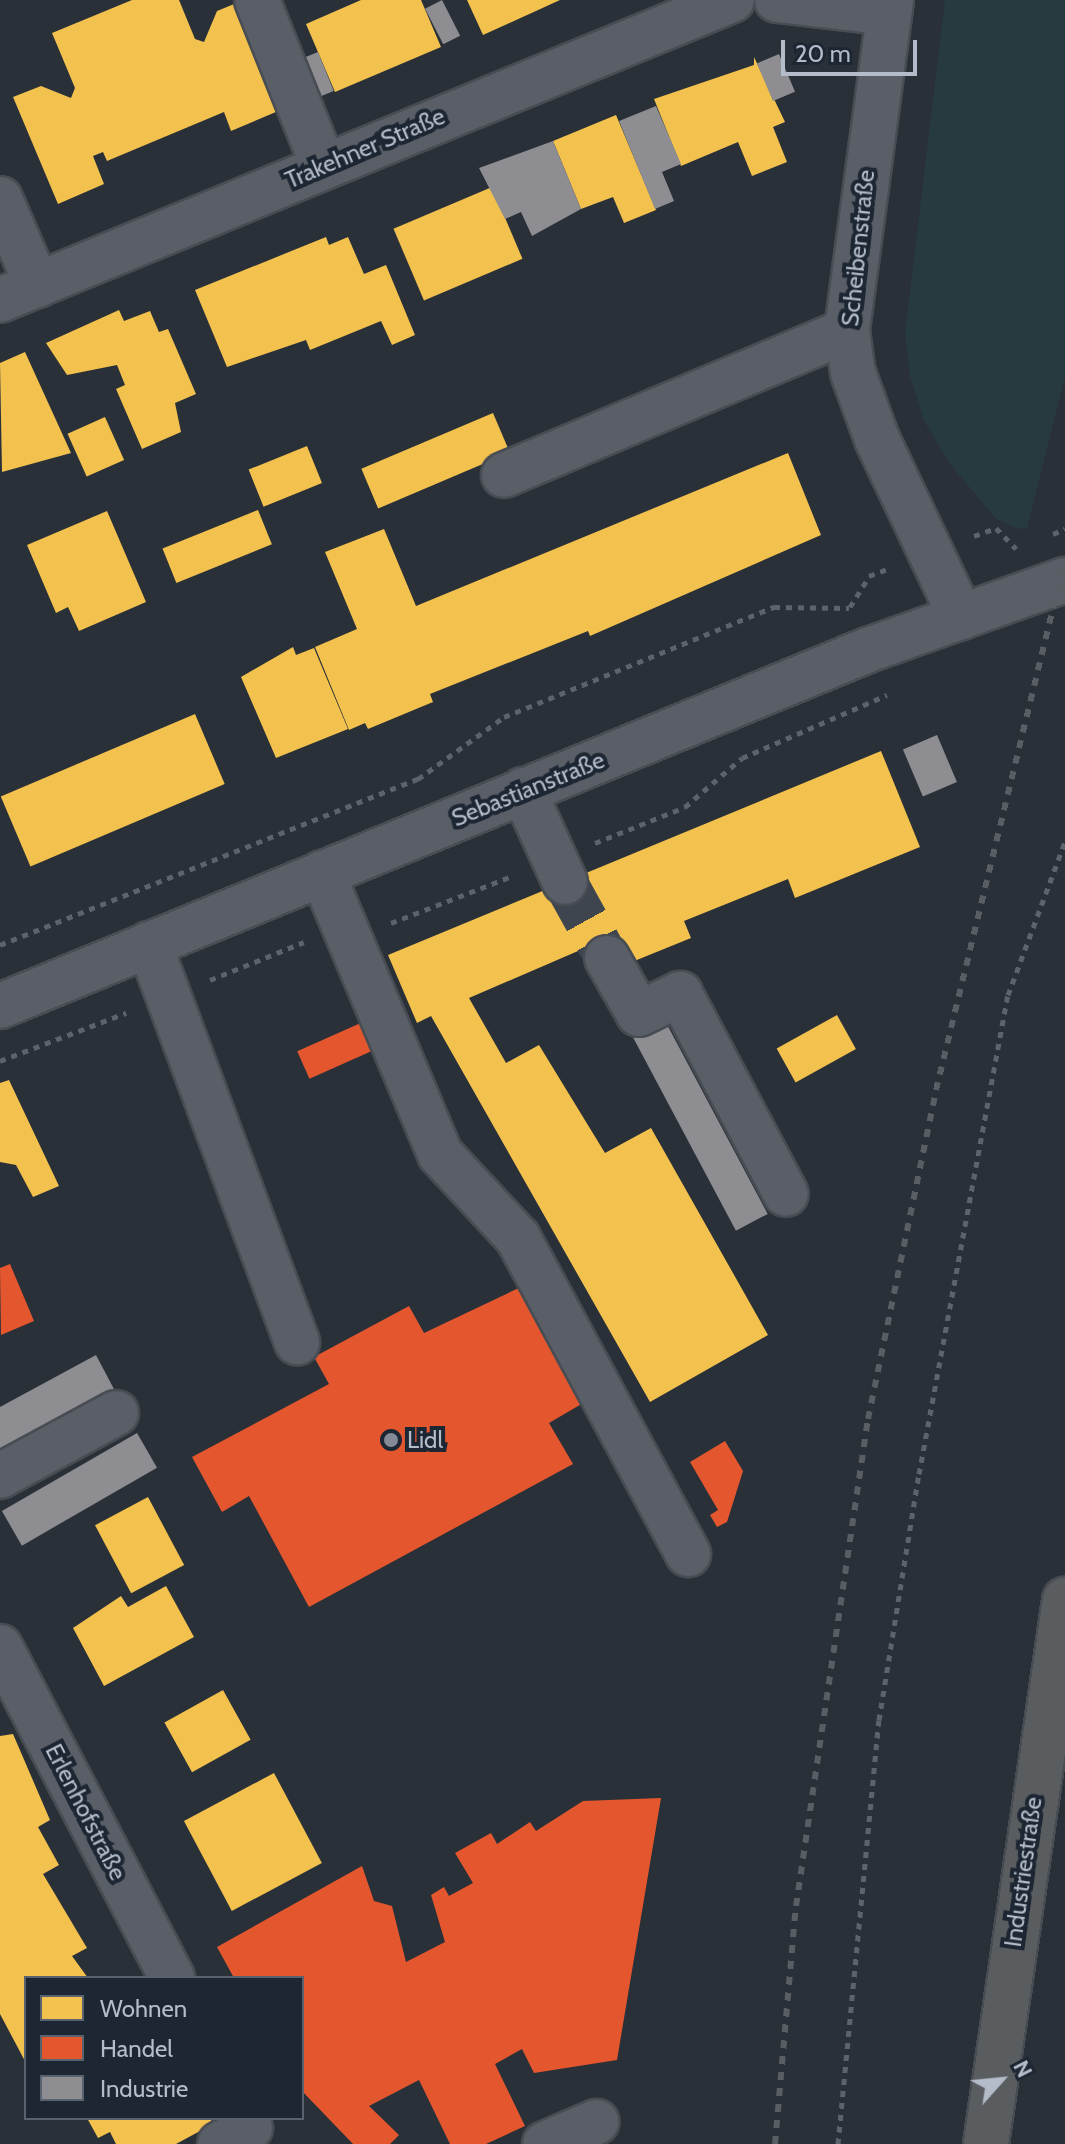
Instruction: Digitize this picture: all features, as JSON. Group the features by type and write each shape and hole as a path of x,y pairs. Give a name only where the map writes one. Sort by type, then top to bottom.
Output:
{"highway":[{"name":"Industriestraße","path":"986,2144 1065,1600"}],"street":[{"path":"257,0 323,165"},
{"name":"Trakehner Straße","path":"19,292 732,0"},
{"path":"777,0 890,6"},
{"name":"Scheibenstraße","path":"890,6 847,331 853,373 877,439 961,617"},
{"path":"0,199 19,292"},
{"path":"504,475 847,331"},
{"name":"Sebastianstraße","path":"0,1006 523,790 961,617 1063,580"},
{"path":"523,790 565,882"},
{"path":"322,873 440,1154 518,1238 688,1554"},
{"path":"149,944 297,1342"},
{"path":"607,958 639,1014 680,994 786,1194"},
{"path":"0,1476 116,1413"},
{"name":"Erlenhofstraße","path":"0,1647 171,1976"},
{"path":"545,2144 596,2122"}],"path":[{"path":"996,528 1016,549"},
{"path":"0,945 418,779 504,717 774,607 850,608"},
{"path":"838,2144 876,1751 919,1474 1008,995 1065,842"}],"green space":[{"path":"945,0 1065,0 1065,376 1027,528 1019,529 996,519 950,464 924,421 910,376 905,334"}],"building: Wohnen":[{"path":"132,0 179,0 195,39 204,42 217,11 244,0 290,106 231,131 224,112 107,161 103,152 93,156 104,184 58,204 13,97 41,86 71,98 75,88 52,33"},
{"path":"361,0 421,0 441,47 335,92 306,24"},
{"path":"467,0 560,0 483,35"},
{"path":"754,57 785,122 773,127 787,162 752,176 738,142 681,166 654,99 754,65"},
{"path":"616,115 656,210 624,223 613,197 581,209 553,141"},
{"path":"492,187 522,259 424,301 394,229"},
{"path":"326,237 329,245 348,237 364,274 386,265 415,335 392,345 381,321 310,350 306,340 227,367 195,290"},
{"path":"119,310 124,321 150,311 159,332 168,329 196,394 175,403 181,432 142,449 116,389 125,385 117,365 67,375 46,343"},
{"path":"25,352 71,453 2,472 0,363"},
{"path":"493,413 510,453 378,508 361,469"},
{"path":"105,417 124,460 87,477 68,434"},
{"path":"307,446 322,483 264,507 249,470"},
{"path":"788,453 821,535 590,636 588,631 430,694 433,702 368,729 365,723 349,730 315,647 357,629 325,552 384,529 416,606"},
{"path":"258,510 272,544 176,583 163,549"},
{"path":"107,511 146,602 79,631 68,607 56,613 27,545"},
{"path":"293,647 296,655 314,648 348,729 276,758 241,677"},
{"path":"195,714 225,784 30,866 1,796"},
{"path":"881,751 920,847 795,898 788,879 684,921 691,938 627,964 594,963 585,948 469,998 506,1063 539,1045 605,1153 651,1128 768,1335 650,1402 431,1016 417,1023 388,955"},
{"path":"837,1015 856,1049 796,1083 777,1048"},
{"path":"9,1080 59,1186 33,1197 16,1165 0,1162 0,1083"},
{"path":"148,1497 184,1565 131,1593 95,1525"},
{"path":"166,1586 194,1637 104,1686 73,1628 121,1596 128,1607"},
{"path":"223,1690 251,1740 192,1772 164,1722"},
{"path":"13,1734 50,1820 38,1827 59,1865 43,1874 87,1948 72,1956 87,1976 24,1976 24,2059 0,2014 0,1736"},
{"path":"274,1773 322,1863 232,1911 184,1821"},
{"path":"88,2120 211,2120 213,2124 176,2144 116,2144 110,2132 98,2138"}],"building: Handel":[{"path":"363,1022 375,1049 309,1079 297,1051"},
{"path":"10,1264 34,1321 1,1335 0,1268"},
{"name":"Lidl","path":"523,1286 590,1399 549,1423 573,1464 309,1607 249,1496 222,1512 192,1457 329,1384 314,1357 409,1306 424,1333"},
{"path":"725,1441 743,1471 727,1522 717,1527 710,1515 718,1510 690,1462"},
{"path":"661,1798 617,2060 534,2073 522,2049 495,2064 525,2126 486,2144 450,2144 419,2080 369,2106 399,2135 390,2144 353,2144 304,2093 304,1976 233,1976 217,1947 362,1866 374,1901 392,1906 406,1962 445,1942 431,1895 444,1887 449,1896 473,1883 455,1853 491,1833 497,1844 530,1822 536,1831 583,1801"}],"building: Industrie":[{"path":"442,0 460,36 443,44 425,9"},
{"path":"318,52 334,91 313,99 298,60"},
{"path":"779,54 795,92 773,101 757,63"},
{"path":"656,106 681,164 662,172 674,201 655,209 619,121"},
{"path":"553,141 581,209 532,236 521,212 505,219 479,168"},
{"path":"937,735 957,782 923,796 903,749"},
{"path":"663,1017 768,1214 736,1231 631,1034"},
{"path":"96,1355 115,1391 0,1453 0,1407"},
{"path":"137,1433 157,1468 22,1546 2,1511"}],"tunnel":[{"path":"565,882 607,958"}],"railway":[{"path":"775,2144 796,1906 868,1419 936,1090 1065,559"}],"place":[{"name":"Lidl","path":"391,1440"}]}
